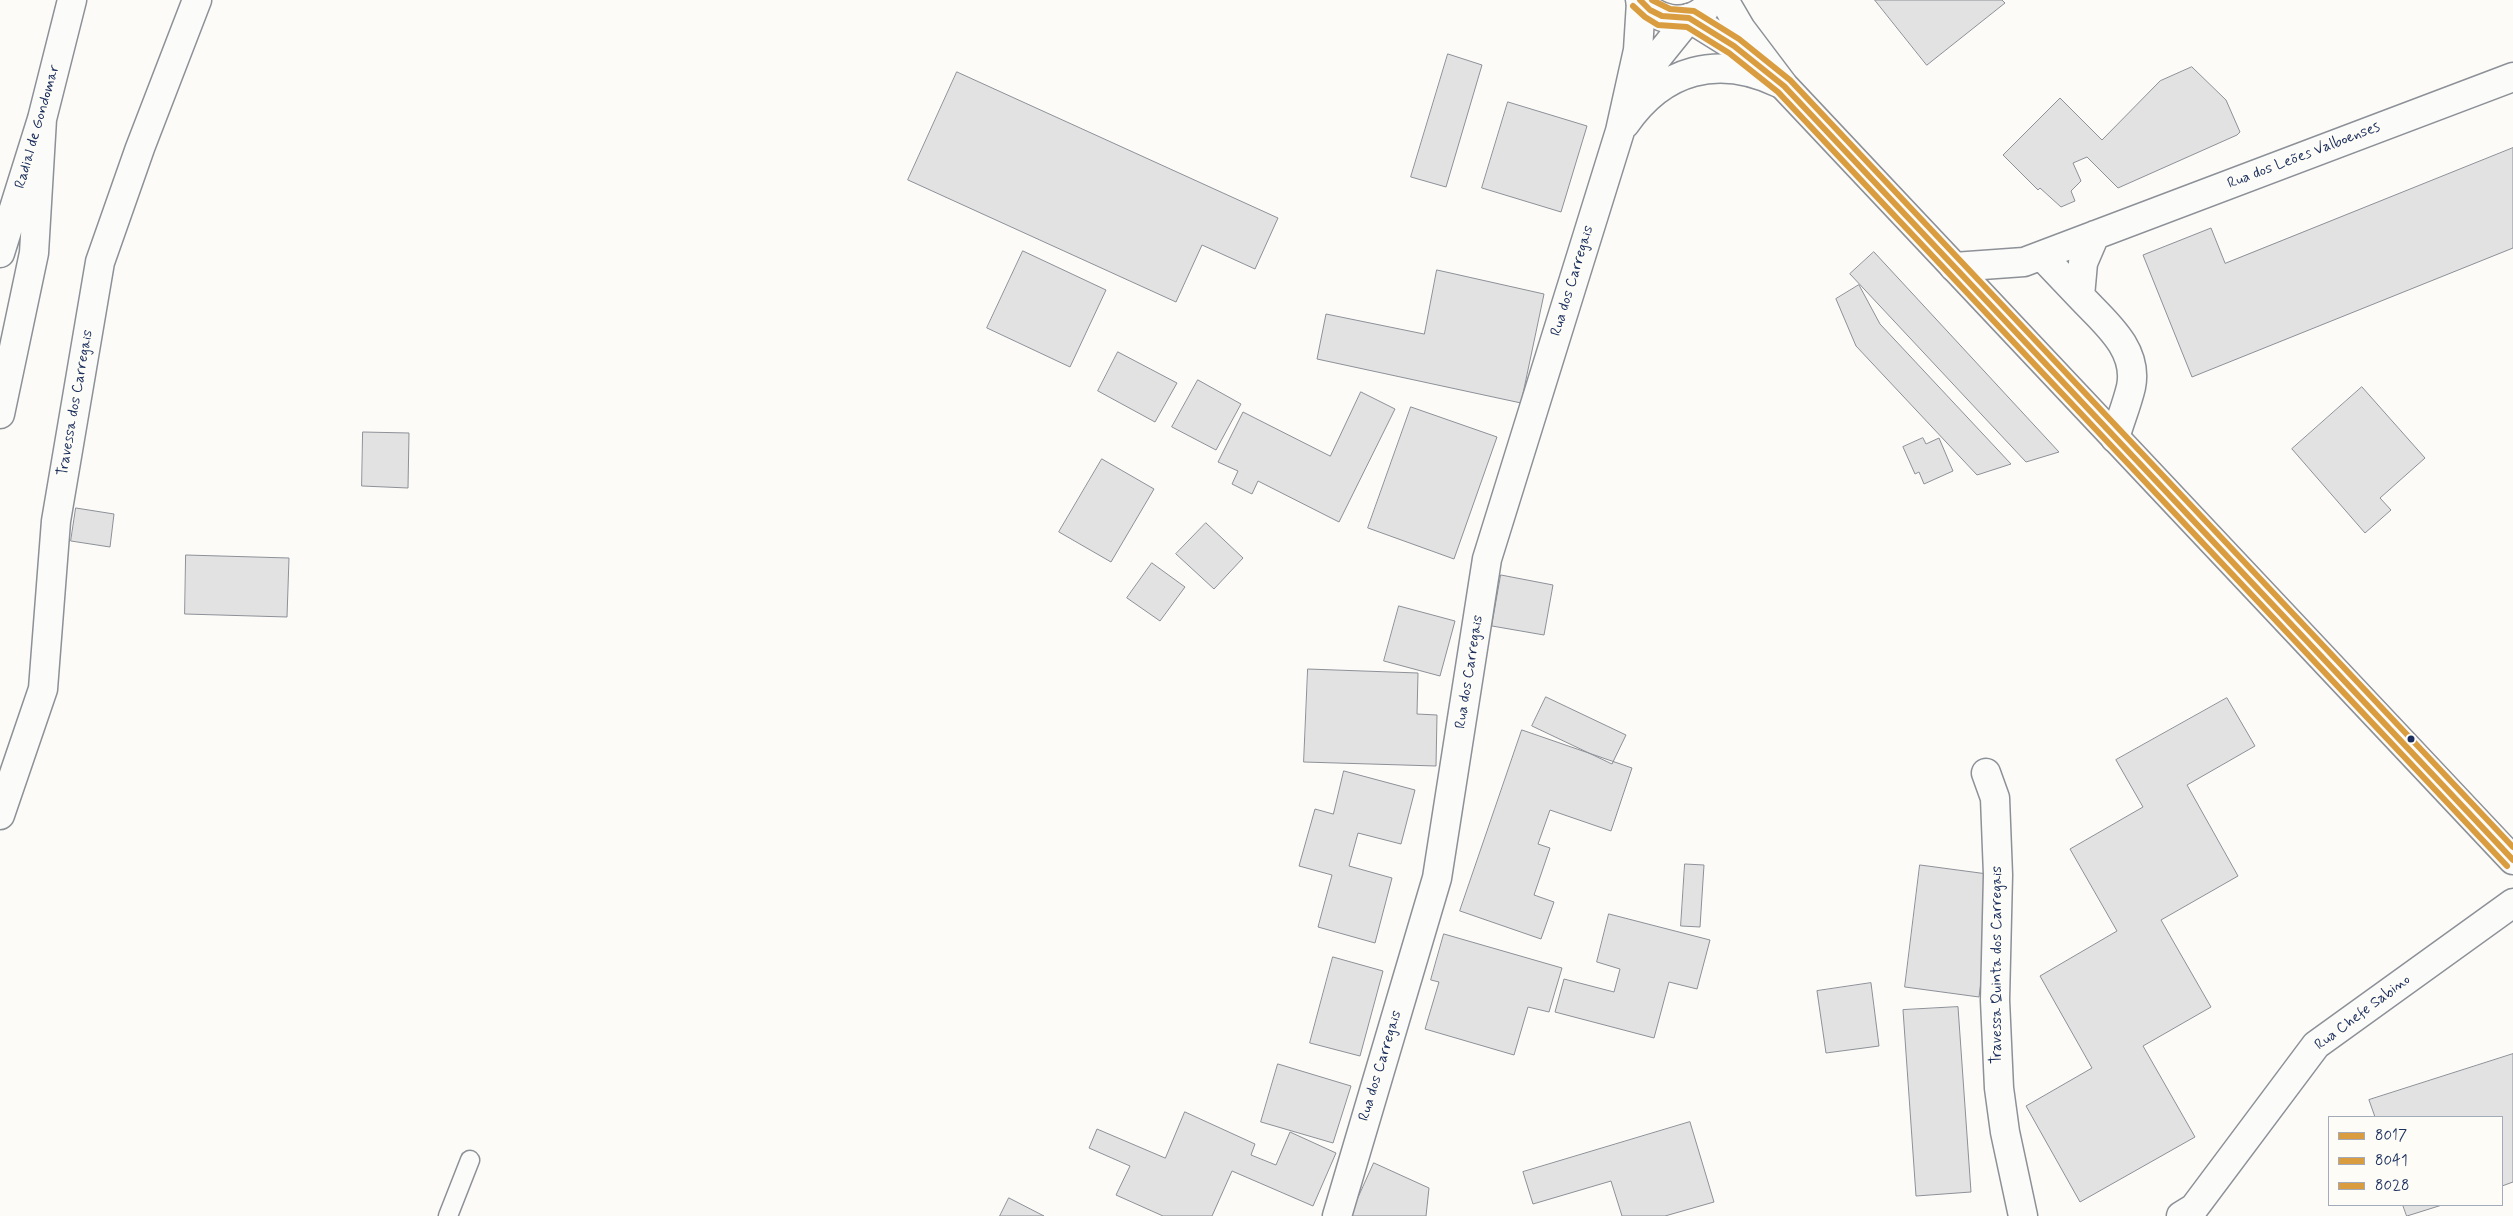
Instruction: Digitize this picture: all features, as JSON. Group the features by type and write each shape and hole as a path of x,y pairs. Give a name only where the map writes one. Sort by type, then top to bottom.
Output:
{"main road":[{"name":"Radial de Gondomar","path":"0,253 42,119 72,0"},
{"name":"Travessa dos Carregais","path":"0,815 43,689 56,521 100,262 140,148 196,0"},
{"name":"Rua dos Carregais","path":"1620,131 1656,59 1689,18 1702,12 1713,0"},
{"path":"1724,0 1741,29 1784,86 2513,860"},
{"path":"1641,1 1651,12 1663,18 1676,20 1689,18 1734,46 1784,86"},
{"name":"Rua dos Carregais","path":"1337,1216 1437,878 1487,559 1620,131 1638,50 1642,20 1641,1"},
{"name":"Rua dos Carregais","path":"1620,131 1638,105 1662,86 1708,68 1758,74 1784,86"},
{"name":"Rua dos Leões Valboenses","path":"1954,268 2024,262 2042,256 2513,77"},
{"path":"0,414 34,253 42,119"},
{"path":"2080,296 2083,263 2095,235"},
{"path":"2042,256 2122,342 2131,361 2131,385 2114,438"},
{"name":"Travessa Quinta dos Carregais","path":"1986,773 1995,798 1998,884 1995,1000 1999,1088 2005,1132 2023,1216"},
{"name":"Rua Chefe Sabino","path":"2181,1216 2194,1208 2316,1045 2513,903"}],"lane":[{"path":"448,1216 470,1160"}],"building":[{"path":"1875,0 2002,0 2005,3 1927,65"},
{"path":"1448,54 1482,65 1446,187 1411,177"},
{"path":"2192,67 2226,100 2240,132 2237,135 2118,188 2087,157 2073,163 2081,181 2071,191 2075,201 2061,207 2040,188 2038,190 2003,155 2060,98 2102,140 2160,81"},
{"path":"957,72 1278,218 1255,269 1202,245 1176,302 908,180"},
{"path":"1508,102 1587,126 1561,212 1482,188"},
{"path":"2513,148 2513,248 2192,377 2143,255 2211,228 2225,263"},
{"path":"1023,251 1106,290 1070,367 987,328"},
{"path":"1874,252 2059,452 2026,462 1850,274"},
{"path":"1437,270 1544,294 1521,403 1317,359 1326,314 1424,334"},
{"path":"1859,285 1880,324 2011,464 1977,475 1856,346 1836,299"},
{"path":"1118,352 1177,383 1155,422 1098,391"},
{"path":"1198,380 1241,404 1216,450 1172,427"},
{"path":"2362,387 2425,458 2380,498 2391,510 2365,533 2292,449"},
{"path":"1361,392 1395,409 1339,522 1258,481 1252,494 1232,484 1238,471 1218,462 1243,412 1330,456"},
{"path":"1411,407 1497,437 1454,559 1368,528"},
{"path":"363,432 409,433 408,488 362,486"},
{"path":"1923,438 1926,444 1939,438 1953,471 1924,484 1919,472 1915,474 1903,447"},
{"path":"1102,459 1154,489 1111,562 1059,532"},
{"path":"76,508 114,514 110,547 71,541"},
{"path":"1206,523 1243,558 1214,589 1176,554"},
{"path":"186,555 289,558 287,617 185,614"},
{"path":"1152,563 1185,587 1160,621 1127,598"},
{"path":"1501,575 1553,585 1544,635 1492,626"},
{"path":"1399,606 1455,621 1440,676 1384,661"},
{"path":"1308,669 1418,673 1417,714 1437,715 1436,766 1304,762"},
{"path":"1546,697 1626,735 1612,764 1532,726"},
{"path":"2227,698 2255,746 2187,785 2238,876 2161,920 2211,1007 2143,1046 2195,1137 2080,1202 2026,1106 2092,1068 2040,976 2117,931 2070,849 2143,807 2116,760"},
{"path":"1522,730 1632,768 1611,831 1550,810 1538,844 1550,848 1534,895 1554,902 1541,939 1460,911"},
{"path":"1344,771 1415,790 1401,844 1358,833 1349,866 1392,878 1375,943 1318,927 1332,875 1299,866 1315,809 1333,814"},
{"path":"1685,864 1704,865 1700,927 1681,926"},
{"path":"1920,865 1995,875 1979,997 1905,987"},
{"path":"1609,914 1710,940 1697,989 1669,982 1654,1038 1555,1012 1564,979 1614,992 1620,969 1597,962"},
{"path":"1444,934 1562,968 1549,1012 1528,1007 1514,1055 1425,1029 1439,982 1431,980"},
{"path":"1333,957 1383,971 1360,1056 1310,1043"},
{"path":"1871,983 1879,1046 1826,1053 1817,991"},
{"path":"1958,1007 1971,1192 1916,1196 1903,1010"},
{"path":"2513,1054 2513,1182 2503,1186 2503,1116 2375,1116 2369,1100"},
{"path":"1278,1064 1351,1086 1333,1143 1261,1122"},
{"path":"1185,1112 1255,1144 1251,1155 1276,1165 1290,1132 1336,1153 1313,1206 1232,1171 1212,1216 1163,1216 1116,1195 1130,1166 1089,1148 1097,1129 1165,1158"},
{"path":"1690,1122 1714,1202 1665,1216 1622,1216 1611,1181 1533,1204 1523,1172"},
{"path":"1374,1163 1429,1188 1426,1216 1350,1216"},
{"path":"1009,1198 1044,1216 1000,1216"},
{"path":"2403,1206 2439,1206 2407,1216"}],"transit line":[{"name":"8017","path":"1640,0 1650,10 1662,16 1689,18 1734,46 1784,86 2513,860"},
{"name":"8028","path":"1652,0 1670,9 1694,11 1739,39 1790,80 2513,847"},
{"name":"8041","path":"1633,6 1658,25 1687,27 1729,53 1778,92 2507,866"}]}
